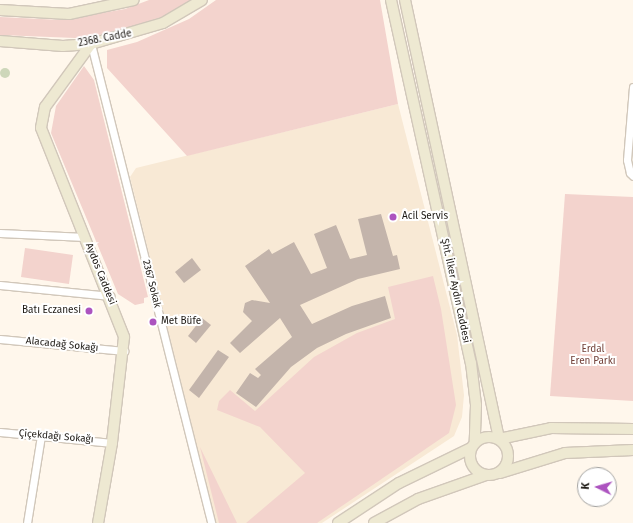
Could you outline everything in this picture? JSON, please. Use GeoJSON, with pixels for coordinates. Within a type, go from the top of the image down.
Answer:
{"type":"FeatureCollection","features":[{"type":"Feature","properties":{"kind":"main road"},"geometry":{"type":"LineString","coordinates":[[0,10],[69,14],[134,0]]}},
{"type":"Feature","properties":{"kind":"main road","name":"2368. Cadde"},"geometry":{"type":"LineString","coordinates":[[0,41],[63,46],[90,44],[163,23],[202,0]]}},
{"type":"Feature","properties":{"kind":"main road","name":"Şht. İlker Aydın Caddesi"},"geometry":{"type":"LineString","coordinates":[[391,0],[471,363],[476,405],[473,445]]}},
{"type":"Feature","properties":{"kind":"main road","name":"Şht. İlker Aydın Caddesi"},"geometry":{"type":"LineString","coordinates":[[405,0],[499,439]]}},
{"type":"Feature","properties":{"kind":"main road","name":"Aydos Caddesi"},"geometry":{"type":"LineString","coordinates":[[90,44],[45,107],[42,119],[43,136],[110,296],[124,337],[124,351],[112,443],[98,523]]}},
{"type":"Feature","properties":{"kind":"main road"},"geometry":{"type":"LineString","coordinates":[[442,231],[455,228]]}},
{"type":"Feature","properties":{"kind":"main road"},"geometry":{"type":"LineString","coordinates":[[338,523],[399,483],[486,437],[499,439],[551,428],[633,429]]}},
{"type":"Feature","properties":{"kind":"main road"},"geometry":{"type":"LineString","coordinates":[[499,439],[504,443],[509,455],[505,467],[500,473]]}},
{"type":"Feature","properties":{"kind":"main road"},"geometry":{"type":"LineString","coordinates":[[473,445],[470,461],[473,467],[486,475]]}},
{"type":"Feature","properties":{"kind":"main road"},"geometry":{"type":"LineString","coordinates":[[374,523],[435,492],[486,475],[500,473],[565,453],[633,450]]}},
{"type":"Feature","properties":{"kind":"street","name":"2367 Sokak"},"geometry":{"type":"LineString","coordinates":[[90,44],[210,523]]}},
{"type":"Feature","properties":{"kind":"street"},"geometry":{"type":"LineString","coordinates":[[631,175],[627,160],[633,86]]}},
{"type":"Feature","properties":{"kind":"street"},"geometry":{"type":"LineString","coordinates":[[0,233],[85,237]]}},
{"type":"Feature","properties":{"kind":"street"},"geometry":{"type":"LineString","coordinates":[[0,285],[110,296]]}},
{"type":"Feature","properties":{"kind":"street","name":"Alacadağ Sokağı"},"geometry":{"type":"LineString","coordinates":[[0,339],[124,351]]}},
{"type":"Feature","properties":{"kind":"street","name":"Çiçekdağı Sokağı"},"geometry":{"type":"LineString","coordinates":[[0,432],[112,443]]}},
{"type":"Feature","properties":{"kind":"street"},"geometry":{"type":"LineString","coordinates":[[27,523],[41,436]]}},
{"type":"Feature","properties":{"kind":"shaded area"},"geometry":{"type":"Polygon","coordinates":[[[3,68],[7,68],[10,73],[7,78],[3,78],[0,75],[0,71],[3,68]]]}},
{"type":"Feature","properties":{"kind":"shaded area"},"geometry":{"type":"Polygon","coordinates":[[[398,104],[457,335],[464,395],[462,417],[454,436],[322,523],[216,523],[130,177],[136,168],[398,104]]]}},
{"type":"Feature","properties":{"kind":"green space"},"geometry":{"type":"Polygon","coordinates":[[[149,0],[192,0],[162,17],[106,34],[75,38],[0,35],[0,17],[62,20],[125,9],[149,0]]]}},
{"type":"Feature","properties":{"kind":"green space"},"geometry":{"type":"Polygon","coordinates":[[[216,0],[380,0],[398,104],[187,156],[107,68],[107,50],[137,42],[189,19],[216,0]]]}},
{"type":"Feature","properties":{"kind":"green space"},"geometry":{"type":"Polygon","coordinates":[[[84,66],[94,80],[148,297],[144,298],[144,303],[135,305],[118,294],[51,133],[56,106],[84,66]]]}},
{"type":"Feature","properties":{"kind":"green space","name":"Erdal Eren Parkı"},"geometry":{"type":"Polygon","coordinates":[[[565,194],[633,197],[633,401],[550,396],[565,194]]]}},
{"type":"Feature","properties":{"kind":"green space"},"geometry":{"type":"Polygon","coordinates":[[[25,248],[73,255],[69,284],[21,277],[25,248]]]}},
{"type":"Feature","properties":{"kind":"green space"},"geometry":{"type":"Polygon","coordinates":[[[433,276],[441,309],[456,405],[449,433],[317,523],[246,523],[305,473],[260,427],[217,410],[219,401],[230,390],[255,411],[314,357],[357,333],[395,319],[388,287],[433,276]]]}},
{"type":"Feature","properties":{"kind":"green space"},"geometry":{"type":"Polygon","coordinates":[[[200,447],[237,523],[219,523],[200,447]]]}},
{"type":"Feature","properties":{"kind":"building"},"geometry":{"type":"Polygon","coordinates":[[[381,214],[393,256],[397,255],[400,269],[358,279],[300,305],[312,324],[352,306],[385,296],[391,318],[346,334],[317,348],[291,367],[256,407],[236,393],[250,373],[258,378],[261,375],[255,369],[292,337],[280,318],[240,353],[230,343],[252,321],[243,312],[245,303],[252,300],[270,303],[245,266],[269,249],[272,254],[294,242],[311,274],[327,268],[314,234],[336,225],[350,259],[367,255],[358,219],[381,214]]]}},
{"type":"Feature","properties":{"kind":"building"},"geometry":{"type":"Polygon","coordinates":[[[192,258],[201,270],[184,283],[175,272],[192,258]]]}},
{"type":"Feature","properties":{"kind":"building"},"geometry":{"type":"Polygon","coordinates":[[[202,318],[211,325],[196,343],[188,336],[202,318]]]}},
{"type":"Feature","properties":{"kind":"building"},"geometry":{"type":"Polygon","coordinates":[[[218,350],[229,357],[199,398],[189,390],[218,350]]]}},
{"type":"Feature","properties":{"kind":"place","name":"Acil Servis"},"geometry":{"type":"Point","coordinates":[393,217]}},
{"type":"Feature","properties":{"kind":"place","name":"Batı Eczanesi"},"geometry":{"type":"Point","coordinates":[89,311]}},
{"type":"Feature","properties":{"kind":"place","name":"Met Büfe"},"geometry":{"type":"Point","coordinates":[153,322]}}]}
